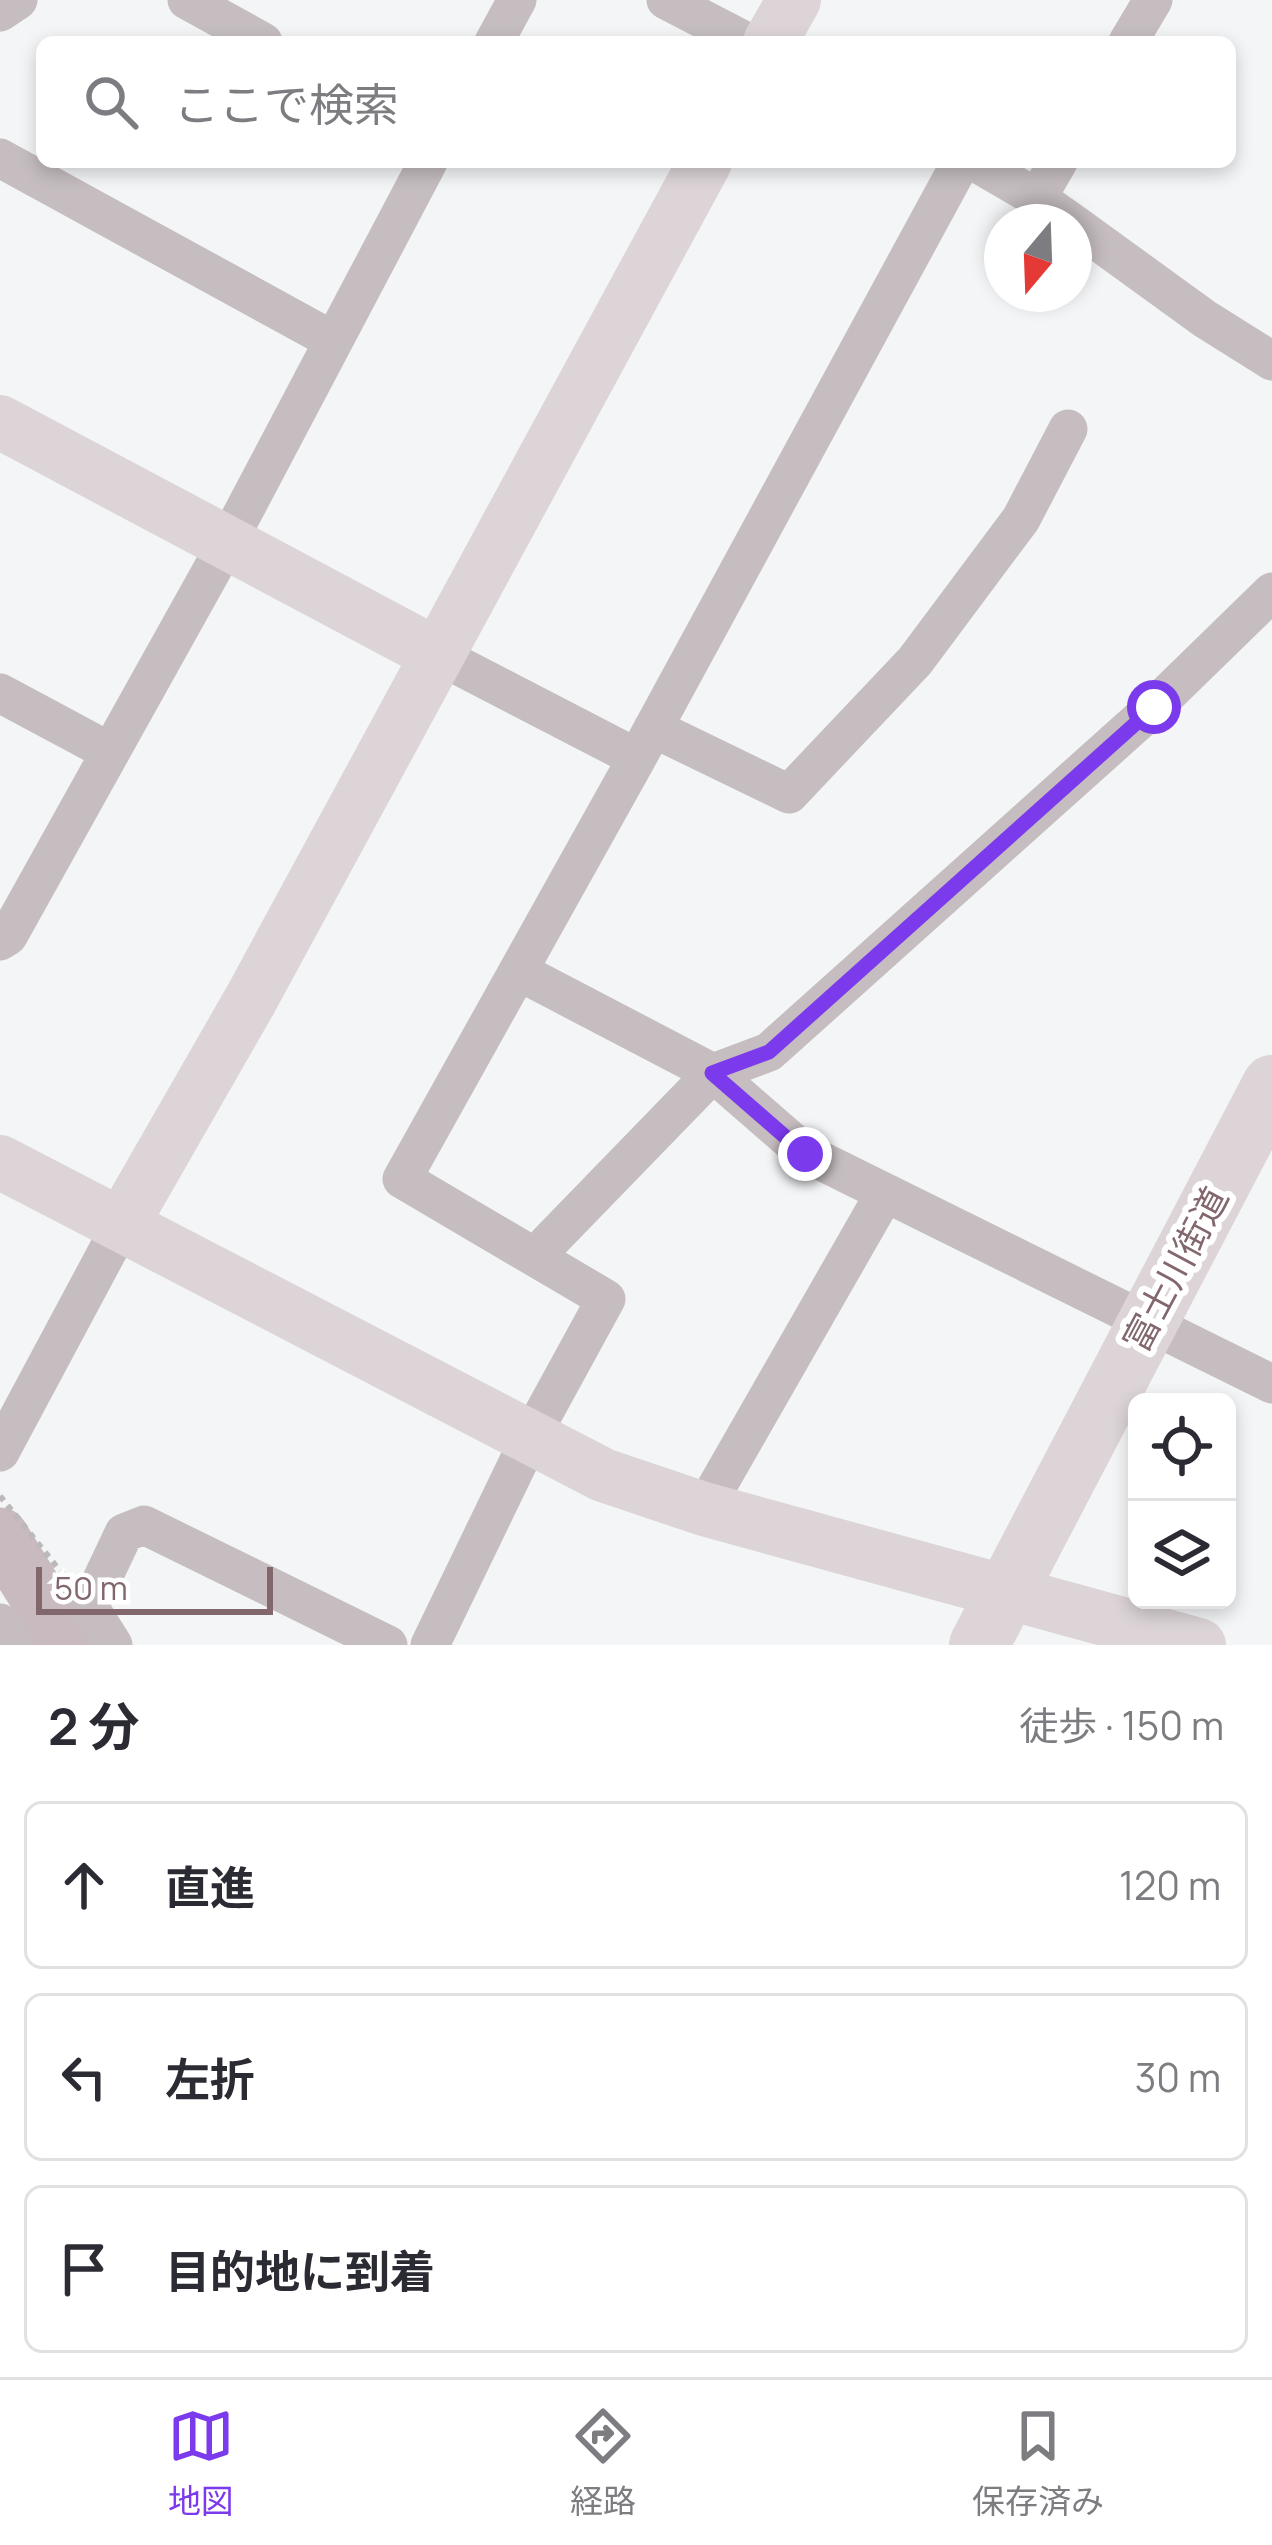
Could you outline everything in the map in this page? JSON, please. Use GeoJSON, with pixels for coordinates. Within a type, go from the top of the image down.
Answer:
{"type":"FeatureCollection","features":[{"type":"Feature","properties":{"kind":"main road","name":"富士川街道"},"geometry":{"type":"LineString","coordinates":[[979,1645],[1272,1085]]}},
{"type":"Feature","properties":{"kind":"street"},"geometry":{"type":"LineString","coordinates":[[0,12],[19,0]]}},
{"type":"Feature","properties":{"kind":"street"},"geometry":{"type":"LineString","coordinates":[[188,0],[252,36]]}},
{"type":"Feature","properties":{"kind":"street"},"geometry":{"type":"LineString","coordinates":[[497,36],[517,0]]}},
{"type":"Feature","properties":{"kind":"street"},"geometry":{"type":"LineString","coordinates":[[667,0],[736,36]]}},
{"type":"Feature","properties":{"kind":"street"},"geometry":{"type":"LineString","coordinates":[[773,36],[794,0]]}},
{"type":"Feature","properties":{"kind":"street"},"geometry":{"type":"LineString","coordinates":[[1132,36],[1153,0]]}},
{"type":"Feature","properties":{"kind":"street"},"geometry":{"type":"LineString","coordinates":[[0,158],[332,340]]}},
{"type":"Feature","properties":{"kind":"street"},"geometry":{"type":"LineString","coordinates":[[3,943],[227,542],[425,168]]}},
{"type":"Feature","properties":{"kind":"street"},"geometry":{"type":"LineString","coordinates":[[6,1440],[702,168]]}},
{"type":"Feature","properties":{"kind":"street"},"geometry":{"type":"LineString","coordinates":[[430,1645],[530,1438],[606,1299],[402,1179],[958,168]]}},
{"type":"Feature","properties":{"kind":"street"},"geometry":{"type":"LineString","coordinates":[[985,168],[1045,204]]}},
{"type":"Feature","properties":{"kind":"street"},"geometry":{"type":"LineString","coordinates":[[1037,198],[1054,168]]}},
{"type":"Feature","properties":{"kind":"street"},"geometry":{"type":"LineString","coordinates":[[1092,237],[1272,361]]}},
{"type":"Feature","properties":{"kind":"street"},"geometry":{"type":"LineString","coordinates":[[0,422],[436,654],[645,743],[788,794],[915,661],[1021,519],[1068,430]]}},
{"type":"Feature","properties":{"kind":"street"},"geometry":{"type":"LineString","coordinates":[[537,1258],[712,1073],[769,1052],[1154,707],[1272,592]]}},
{"type":"Feature","properties":{"kind":"street"},"geometry":{"type":"LineString","coordinates":[[0,693],[110,752]]}},
{"type":"Feature","properties":{"kind":"street"},"geometry":{"type":"LineString","coordinates":[[518,971],[712,1073],[805,1154],[1272,1384]]}},
{"type":"Feature","properties":{"kind":"street"},"geometry":{"type":"LineString","coordinates":[[0,1162],[603,1475],[704,1509],[1199,1645]]}},
{"type":"Feature","properties":{"kind":"street"},"geometry":{"type":"LineString","coordinates":[[704,1509],[885,1193]]}},
{"type":"Feature","properties":{"kind":"street"},"geometry":{"type":"LineString","coordinates":[[113,1645],[89,1607],[124,1533],[144,1525],[388,1645]]}},
{"type":"Feature","properties":{"kind":"street"},"geometry":{"type":"LineString","coordinates":[[0,1623],[15,1645]]}},
{"type":"Feature","properties":{"kind":"path"},"geometry":{"type":"LineString","coordinates":[[0,1496],[89,1607]]}},
{"type":"Feature","properties":{"kind":"waterway"},"geometry":{"type":"LineString","coordinates":[[0,1536],[68,1645]]}},
{"type":"Feature","properties":{"kind":"route"},"geometry":{"type":"LineString","coordinates":[[805,1154],[712,1073],[769,1052],[1154,707]]}}]}
